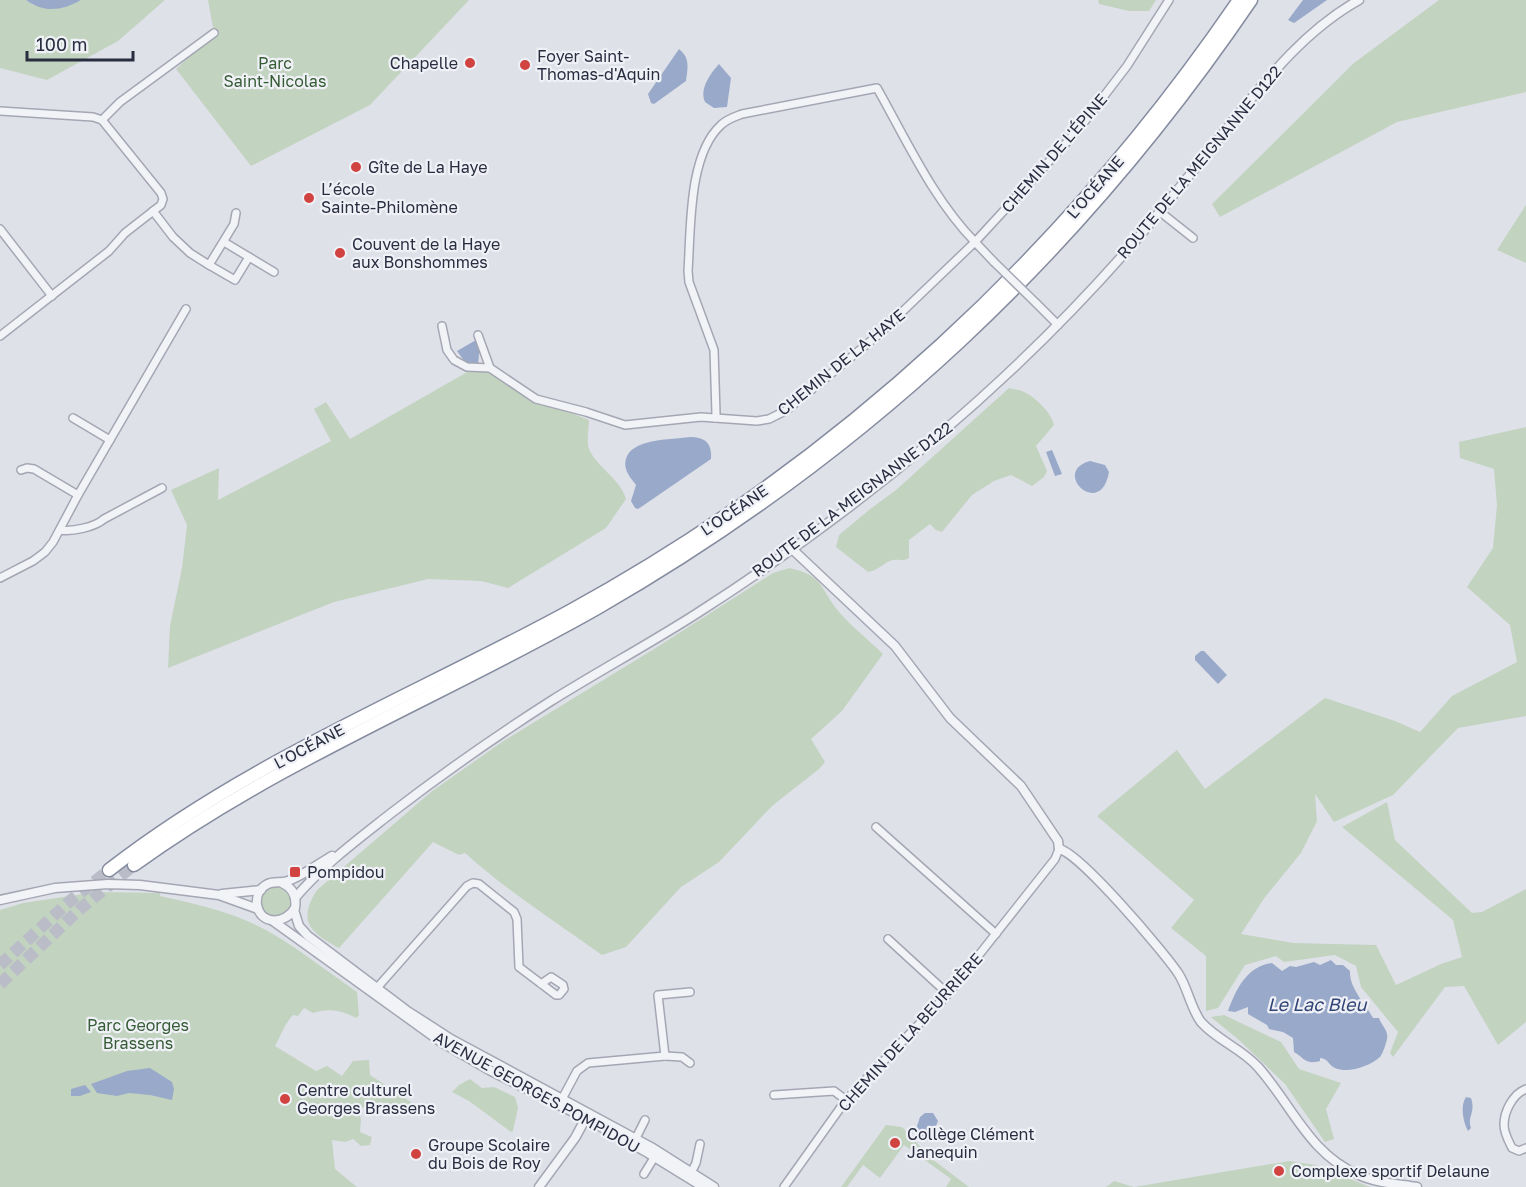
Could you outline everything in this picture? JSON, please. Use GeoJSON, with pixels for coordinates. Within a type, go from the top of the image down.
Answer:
{"type":"FeatureCollection","features":[{"type":"Feature","properties":{"kind":"highway","name":"L’OCÉANE"},"geometry":{"type":"LineString","coordinates":[[109,870],[182,818],[250,777],[522,637],[617,585],[704,531],[807,458],[916,368],[977,312],[1038,251],[1147,126],[1239,0]]}},
{"type":"Feature","properties":{"kind":"highway","name":"L’OCÉANE"},"geometry":{"type":"LineString","coordinates":[[134,865],[198,820],[270,778],[554,632],[652,576],[745,515],[834,450],[973,331],[1070,232],[1177,104],[1251,0]]}},
{"type":"Feature","properties":{"kind":"street","name":"CHEMIN DE L'ÉPINE"},"geometry":{"type":"LineString","coordinates":[[975,243],[1078,130],[1127,66],[1169,0]]}},
{"type":"Feature","properties":{"kind":"street","name":"ROUTE DE LA MEIGNANNE D122"},"geometry":{"type":"LineString","coordinates":[[352,843],[429,783],[483,745],[554,699],[696,614],[791,548],[871,489],[948,426],[1058,325],[1131,246],[1287,57],[1322,25],[1359,0]]}},
{"type":"Feature","properties":{"kind":"street"},"geometry":{"type":"LineString","coordinates":[[102,120],[120,102],[214,33]]}},
{"type":"Feature","properties":{"kind":"street"},"geometry":{"type":"LineString","coordinates":[[715,418],[714,350],[689,282],[693,192],[698,167],[708,141],[722,124],[742,114],[877,88],[931,186],[956,222],[1058,325]]}},
{"type":"Feature","properties":{"kind":"street"},"geometry":{"type":"LineString","coordinates":[[0,111],[93,117],[102,120],[161,193],[163,199],[161,205],[125,233],[109,251],[0,336]]}},
{"type":"Feature","properties":{"kind":"street"},"geometry":{"type":"LineString","coordinates":[[153,211],[173,237],[190,253],[235,280],[249,257]]}},
{"type":"Feature","properties":{"kind":"street"},"geometry":{"type":"LineString","coordinates":[[1159,211],[1194,238]]}},
{"type":"Feature","properties":{"kind":"street"},"geometry":{"type":"LineString","coordinates":[[209,266],[234,224],[236,213]]}},
{"type":"Feature","properties":{"kind":"street"},"geometry":{"type":"LineString","coordinates":[[0,229],[52,296]]}},
{"type":"Feature","properties":{"kind":"street"},"geometry":{"type":"LineString","coordinates":[[224,242],[274,272]]}},
{"type":"Feature","properties":{"kind":"street","name":"CHEMIN DE LA HAYE"},"geometry":{"type":"LineString","coordinates":[[442,326],[447,350],[454,360],[467,367],[490,368],[536,399],[625,425],[701,417],[757,421],[769,419],[787,410],[886,328],[975,243]]}},
{"type":"Feature","properties":{"kind":"street"},"geometry":{"type":"LineString","coordinates":[[0,578],[45,552],[60,530],[186,309]]}},
{"type":"Feature","properties":{"kind":"street"},"geometry":{"type":"LineString","coordinates":[[478,335],[490,368]]}},
{"type":"Feature","properties":{"kind":"street"},"geometry":{"type":"LineString","coordinates":[[73,417],[110,440]]}},
{"type":"Feature","properties":{"kind":"street"},"geometry":{"type":"LineString","coordinates":[[21,470],[34,469],[78,495]]}},
{"type":"Feature","properties":{"kind":"street"},"geometry":{"type":"LineString","coordinates":[[60,530],[68,532],[98,524],[162,488]]}},
{"type":"Feature","properties":{"kind":"street"},"geometry":{"type":"LineString","coordinates":[[791,548],[895,646],[950,718],[1021,786],[1058,842],[1059,849],[1071,856],[1113,896],[1179,973],[1202,1023],[1256,1065],[1317,1147],[1346,1169],[1362,1176],[1417,1187]]}},
{"type":"Feature","properties":{"kind":"street"},"geometry":{"type":"LineString","coordinates":[[876,826],[996,934]]}},
{"type":"Feature","properties":{"kind":"street"},"geometry":{"type":"LineString","coordinates":[[282,883],[291,889],[295,898],[294,910],[286,918],[273,921],[264,917],[258,909],[257,899],[261,890],[269,884],[282,883],[304,874],[352,843]]}},
{"type":"Feature","properties":{"kind":"street"},"geometry":{"type":"LineString","coordinates":[[295,898],[352,843]]}},
{"type":"Feature","properties":{"kind":"street","name":"CHEMIN DE LA BEURRIÈRE"},"geometry":{"type":"LineString","coordinates":[[784,1187],[846,1100],[948,994],[1055,859],[1059,849]]}},
{"type":"Feature","properties":{"kind":"street"},"geometry":{"type":"LineString","coordinates":[[376,989],[467,886],[473,883],[479,884],[514,912],[517,919],[519,967],[541,984]]}},
{"type":"Feature","properties":{"kind":"street"},"geometry":{"type":"LineString","coordinates":[[0,900],[55,888],[108,884],[140,885],[219,895],[258,909]]}},
{"type":"Feature","properties":{"kind":"street"},"geometry":{"type":"LineString","coordinates":[[219,895],[261,890]]}},
{"type":"Feature","properties":{"kind":"street","name":"AVENUE GEORGES POMPIDOU"},"geometry":{"type":"LineString","coordinates":[[294,910],[299,926],[308,936],[376,989],[450,1039],[562,1099],[587,1116]]}},
{"type":"Feature","properties":{"kind":"street","name":"AVENUE GEORGES POMPIDOU"},"geometry":{"type":"LineString","coordinates":[[273,921],[441,1042],[491,1071],[587,1116],[714,1187]]}},
{"type":"Feature","properties":{"kind":"street"},"geometry":{"type":"LineString","coordinates":[[888,939],[948,994]]}},
{"type":"Feature","properties":{"kind":"street"},"geometry":{"type":"LineString","coordinates":[[665,1056],[658,995],[690,992]]}},
{"type":"Feature","properties":{"kind":"street"},"geometry":{"type":"LineString","coordinates":[[562,1099],[577,1071],[588,1063],[665,1056],[682,1057],[690,1063]]}},
{"type":"Feature","properties":{"kind":"street"},"geometry":{"type":"LineString","coordinates":[[1526,1089],[1517,1094],[1508,1108],[1504,1124],[1512,1148],[1519,1151],[1526,1148]]}},
{"type":"Feature","properties":{"kind":"street"},"geometry":{"type":"LineString","coordinates":[[774,1095],[834,1091],[846,1100]]}},
{"type":"Feature","properties":{"kind":"street"},"geometry":{"type":"LineString","coordinates":[[539,1187],[575,1138],[587,1116]]}},
{"type":"Feature","properties":{"kind":"street"},"geometry":{"type":"LineString","coordinates":[[634,1142],[645,1120]]}},
{"type":"Feature","properties":{"kind":"street"},"geometry":{"type":"LineString","coordinates":[[691,1175],[700,1144]]}},
{"type":"Feature","properties":{"kind":"street","name":"AVENUE GEORGES POMPIDOU"},"geometry":{"type":"LineString","coordinates":[[644,1174],[657,1154]]}},
{"type":"Feature","properties":{"kind":"street","name":"AVENUE GEORGES POMPIDOU"},"geometry":{"type":"LineString","coordinates":[[691,1175],[703,1187]]}},
{"type":"Feature","properties":{"kind":"green space"},"geometry":{"type":"Polygon","coordinates":[[[0,0],[26,0],[33,5],[62,8],[81,0],[165,0],[118,41],[47,80],[0,68],[0,0]]]}},
{"type":"Feature","properties":{"kind":"green space","name":"Parc Saint-Nicolas"},"geometry":{"type":"Polygon","coordinates":[[[208,0],[469,0],[370,105],[251,166],[176,69],[214,33],[208,0]]]}},
{"type":"Feature","properties":{"kind":"green space"},"geometry":{"type":"Polygon","coordinates":[[[1098,0],[1156,0],[1149,11],[1129,11],[1099,4],[1098,0]]]}},
{"type":"Feature","properties":{"kind":"green space"},"geometry":{"type":"Polygon","coordinates":[[[1439,0],[1526,0],[1526,92],[1397,122],[1220,217],[1212,204],[1354,63],[1439,0]]]}},
{"type":"Feature","properties":{"kind":"green space"},"geometry":{"type":"Polygon","coordinates":[[[1526,205],[1526,263],[1497,250],[1526,205]]]}},
{"type":"Feature","properties":{"kind":"green space"},"geometry":{"type":"Polygon","coordinates":[[[490,368],[536,399],[589,420],[589,449],[619,485],[626,499],[606,528],[508,588],[481,581],[428,579],[334,602],[168,668],[170,626],[182,568],[187,525],[171,490],[219,468],[218,500],[331,441],[314,409],[326,402],[350,439],[469,371],[490,368]]]}},
{"type":"Feature","properties":{"kind":"green space"},"geometry":{"type":"Polygon","coordinates":[[[1009,388],[1022,391],[1033,398],[1053,420],[1054,425],[1036,446],[1047,471],[1044,477],[1032,486],[1011,475],[994,481],[972,495],[942,532],[930,524],[909,540],[909,558],[905,560],[890,561],[868,572],[836,547],[839,535],[896,490],[1009,388]]]}},
{"type":"Feature","properties":{"kind":"green space"},"geometry":{"type":"Polygon","coordinates":[[[1526,427],[1526,716],[1458,728],[1393,795],[1334,822],[1315,794],[1317,821],[1301,853],[1265,897],[1241,934],[1293,943],[1376,945],[1396,985],[1462,957],[1453,920],[1342,827],[1387,802],[1395,840],[1472,913],[1482,912],[1526,889],[1526,1022],[1498,1045],[1464,986],[1445,987],[1393,1057],[1390,1053],[1398,1032],[1361,987],[1356,966],[1335,955],[1284,962],[1276,956],[1245,965],[1218,1008],[1206,1011],[1206,956],[1171,928],[1194,900],[1097,816],[1177,750],[1205,789],[1325,698],[1395,721],[1420,732],[1452,696],[1517,662],[1510,625],[1467,587],[1493,548],[1497,505],[1494,469],[1460,458],[1459,442],[1526,427]]]}},
{"type":"Feature","properties":{"kind":"green space"},"geometry":{"type":"Polygon","coordinates":[[[789,568],[815,579],[839,612],[883,654],[842,711],[811,739],[825,762],[819,769],[772,806],[719,862],[681,887],[626,947],[602,955],[515,893],[465,853],[459,855],[433,842],[339,948],[314,931],[308,918],[308,910],[317,890],[431,792],[502,742],[773,573],[789,568]]]}},
{"type":"Feature","properties":{"kind":"green space"},"geometry":{"type":"Polygon","coordinates":[[[276,887],[287,891],[291,902],[287,913],[276,917],[265,913],[261,902],[265,891],[276,887]]]}},
{"type":"Feature","properties":{"kind":"green space","name":"Parc Georges Brassens"},"geometry":{"type":"Polygon","coordinates":[[[97,892],[160,893],[160,896],[241,918],[266,930],[301,952],[357,992],[359,1015],[356,1018],[330,1010],[313,1013],[304,1008],[298,1016],[293,1015],[275,1046],[316,1071],[327,1066],[342,1076],[353,1061],[369,1060],[370,1075],[426,1112],[426,1117],[380,1102],[358,1109],[361,1119],[360,1132],[372,1137],[370,1145],[361,1146],[353,1139],[345,1142],[332,1140],[335,1169],[357,1187],[0,1187],[0,910],[23,903],[97,892]]]}},
{"type":"Feature","properties":{"kind":"green space"},"geometry":{"type":"Polygon","coordinates":[[[1224,1015],[1281,1042],[1299,1069],[1341,1083],[1326,1109],[1334,1139],[1325,1142],[1285,1084],[1211,1017],[1224,1015]]]}},
{"type":"Feature","properties":{"kind":"green space"},"geometry":{"type":"Polygon","coordinates":[[[470,1079],[482,1088],[494,1087],[515,1097],[518,1108],[513,1131],[511,1132],[469,1101],[452,1092],[470,1079]]]}},
{"type":"Feature","properties":{"kind":"green space"},"geometry":{"type":"Polygon","coordinates":[[[886,1125],[902,1127],[932,1159],[969,1187],[946,1187],[951,1179],[904,1145],[880,1178],[863,1165],[847,1187],[841,1187],[886,1125]]]}},
{"type":"Feature","properties":{"kind":"green space","name":"Complexe sportif Delaune"},"geometry":{"type":"Polygon","coordinates":[[[1289,1161],[1316,1165],[1370,1187],[1134,1187],[1289,1161]]]}},
{"type":"Feature","properties":{"kind":"green space"},"geometry":{"type":"Polygon","coordinates":[[[1114,1181],[1134,1187],[1106,1187],[1114,1181]]]}},
{"type":"Feature","properties":{"kind":"water"},"geometry":{"type":"Polygon","coordinates":[[[26,0],[81,0],[60,8],[46,9],[26,0]]]}},
{"type":"Feature","properties":{"kind":"water"},"geometry":{"type":"Polygon","coordinates":[[[1303,0],[1327,0],[1294,23],[1288,20],[1303,0]]]}},
{"type":"Feature","properties":{"kind":"water"},"geometry":{"type":"Polygon","coordinates":[[[679,49],[687,59],[686,81],[654,104],[651,103],[648,94],[679,49]]]}},
{"type":"Feature","properties":{"kind":"water"},"geometry":{"type":"Polygon","coordinates":[[[719,64],[731,78],[727,107],[714,108],[705,102],[703,92],[709,77],[719,64]]]}},
{"type":"Feature","properties":{"kind":"water"},"geometry":{"type":"Polygon","coordinates":[[[476,340],[482,349],[478,366],[465,362],[457,351],[476,340]]]}},
{"type":"Feature","properties":{"kind":"water"},"geometry":{"type":"Polygon","coordinates":[[[700,438],[709,445],[711,459],[638,509],[635,508],[631,501],[636,485],[626,469],[626,459],[631,451],[638,446],[659,440],[700,438]]]}},
{"type":"Feature","properties":{"kind":"water"},"geometry":{"type":"Polygon","coordinates":[[[1052,450],[1062,474],[1055,476],[1046,452],[1052,450]]]}},
{"type":"Feature","properties":{"kind":"water"},"geometry":{"type":"Polygon","coordinates":[[[1090,461],[1105,465],[1109,472],[1104,486],[1097,492],[1089,493],[1076,482],[1075,474],[1079,467],[1090,461]]]}},
{"type":"Feature","properties":{"kind":"water"},"geometry":{"type":"Polygon","coordinates":[[[1204,651],[1227,675],[1218,684],[1195,660],[1195,656],[1204,651]]]}},
{"type":"Feature","properties":{"kind":"water","name":"Le Lac Bleu"},"geometry":{"type":"Polygon","coordinates":[[[1331,960],[1336,965],[1343,965],[1350,971],[1352,983],[1358,995],[1373,1018],[1379,1018],[1386,1031],[1387,1039],[1382,1053],[1371,1063],[1359,1068],[1340,1070],[1320,1058],[1320,1061],[1308,1061],[1294,1052],[1293,1038],[1283,1032],[1269,1029],[1267,1025],[1248,1014],[1248,1007],[1235,1012],[1228,1011],[1244,980],[1263,965],[1272,963],[1282,971],[1290,966],[1296,967],[1314,962],[1320,965],[1331,960]]]}},
{"type":"Feature","properties":{"kind":"water"},"geometry":{"type":"Polygon","coordinates":[[[150,1068],[172,1082],[174,1089],[172,1100],[129,1093],[117,1096],[97,1093],[91,1084],[127,1071],[150,1068]]]}},
{"type":"Feature","properties":{"kind":"water"},"geometry":{"type":"Polygon","coordinates":[[[85,1085],[91,1092],[71,1096],[71,1089],[85,1085]]]}},
{"type":"Feature","properties":{"kind":"water"},"geometry":{"type":"Polygon","coordinates":[[[1466,1097],[1471,1098],[1473,1107],[1471,1128],[1468,1131],[1463,1114],[1466,1097]]]}},
{"type":"Feature","properties":{"kind":"water"},"geometry":{"type":"Polygon","coordinates":[[[925,1113],[933,1113],[938,1121],[930,1140],[927,1141],[916,1129],[920,1117],[925,1113]]]}},
{"type":"Feature","properties":{"kind":"tunnel"},"geometry":{"type":"LineString","coordinates":[[0,984],[80,909],[134,865]]}},
{"type":"Feature","properties":{"kind":"tunnel"},"geometry":{"type":"LineString","coordinates":[[0,965],[70,901],[109,870]]}},
{"type":"Feature","properties":{"kind":"place","name":"Chapelle"},"geometry":{"type":"Point","coordinates":[470,63]}},
{"type":"Feature","properties":{"kind":"place","name":"Foyer Saint- Thomas-d'Aquin"},"geometry":{"type":"Point","coordinates":[525,65]}},
{"type":"Feature","properties":{"kind":"place","name":"Gîte de La Haye"},"geometry":{"type":"Point","coordinates":[356,167]}},
{"type":"Feature","properties":{"kind":"place","name":"L’école Sainte-Philomène"},"geometry":{"type":"Point","coordinates":[309,198]}},
{"type":"Feature","properties":{"kind":"place","name":"Couvent de la Haye aux Bonshommes"},"geometry":{"type":"Point","coordinates":[340,253]}},
{"type":"Feature","properties":{"kind":"place","name":"Pompidou"},"geometry":{"type":"Point","coordinates":[295,872]}},
{"type":"Feature","properties":{"kind":"place","name":"Centre culturel Georges Brassens"},"geometry":{"type":"Point","coordinates":[285,1099]}},
{"type":"Feature","properties":{"kind":"place","name":"Collège Clément Janequin"},"geometry":{"type":"Point","coordinates":[895,1143]}},
{"type":"Feature","properties":{"kind":"place","name":"Groupe Scolaire du Bois de Roy"},"geometry":{"type":"Point","coordinates":[416,1154]}},
{"type":"Feature","properties":{"kind":"place","name":"Complexe sportif Delaune"},"geometry":{"type":"Point","coordinates":[1279,1171]}}]}
